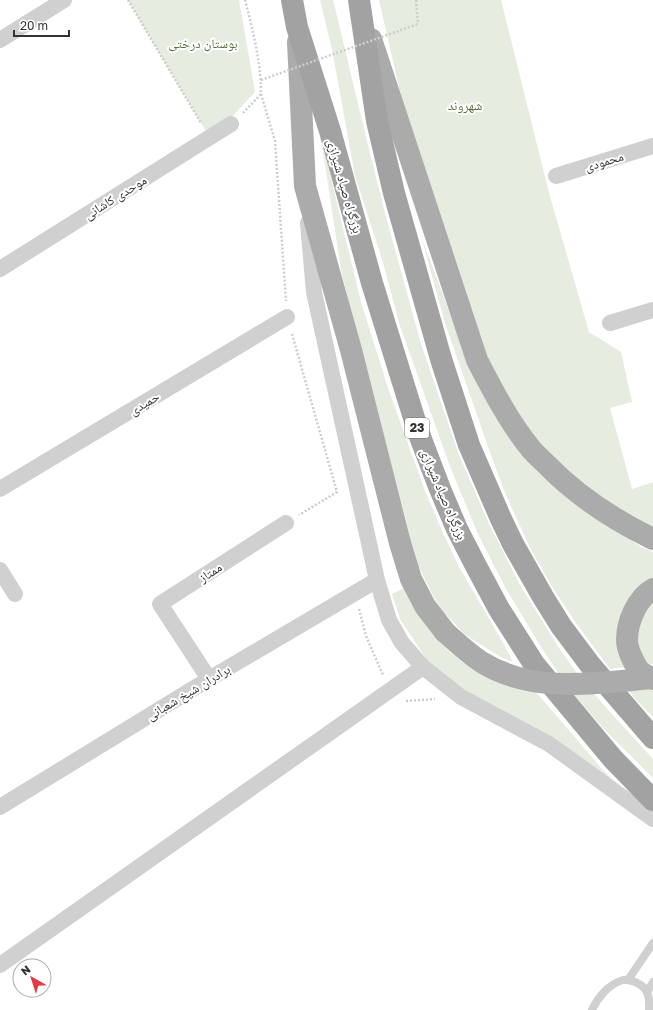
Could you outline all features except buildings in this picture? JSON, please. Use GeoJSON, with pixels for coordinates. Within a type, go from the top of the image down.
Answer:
{"type":"FeatureCollection","features":[{"type":"Feature","properties":{"kind":"highway"},"geometry":{"type":"LineString","coordinates":[[287,0],[297,27]]}},
{"type":"Feature","properties":{"kind":"highway","name":"بزرگراه صیاد شیرازی"},"geometry":{"type":"LineString","coordinates":[[292,0],[297,27],[330,131],[372,283],[419,434],[457,528],[500,609],[534,664],[613,759],[653,800]]}},
{"type":"Feature","properties":{"kind":"highway"},"geometry":{"type":"LineString","coordinates":[[360,5],[377,121],[394,193],[441,359],[469,445],[513,544],[550,609],[591,666],[653,738]]}},
{"type":"Feature","properties":{"kind":"main road"},"geometry":{"type":"LineString","coordinates":[[360,5],[477,360],[492,390],[531,450],[556,474],[577,492],[600,508],[638,532],[653,539]]}},
{"type":"Feature","properties":{"kind":"main road"},"geometry":{"type":"LineString","coordinates":[[297,27],[305,186],[351,350],[400,543],[411,579],[425,606],[445,632],[468,653],[501,671],[522,678],[554,684],[572,685],[653,679]]}},
{"type":"Feature","properties":{"kind":"main road"},"geometry":{"type":"LineString","coordinates":[[653,589],[649,591],[638,605],[629,623],[627,641],[631,657],[638,670],[653,679]]}},
{"type":"Feature","properties":{"kind":"street"},"geometry":{"type":"LineString","coordinates":[[0,40],[64,0]]}},
{"type":"Feature","properties":{"kind":"street","name":"موحدی کاشانی"},"geometry":{"type":"LineString","coordinates":[[0,269],[231,124]]}},
{"type":"Feature","properties":{"kind":"street","name":"محمودی"},"geometry":{"type":"LineString","coordinates":[[556,176],[653,146]]}},
{"type":"Feature","properties":{"kind":"street"},"geometry":{"type":"LineString","coordinates":[[305,186],[314,292],[377,580],[389,620],[402,643],[422,667],[461,697],[549,744],[653,820]]}},
{"type":"Feature","properties":{"kind":"street"},"geometry":{"type":"LineString","coordinates":[[610,323],[653,310]]}},
{"type":"Feature","properties":{"kind":"street","name":"حمیدی"},"geometry":{"type":"LineString","coordinates":[[0,489],[287,317]]}},
{"type":"Feature","properties":{"kind":"street","name":"ممتاز"},"geometry":{"type":"LineString","coordinates":[[209,679],[160,604],[286,523]]}},
{"type":"Feature","properties":{"kind":"street"},"geometry":{"type":"LineString","coordinates":[[0,570],[15,594]]}},
{"type":"Feature","properties":{"kind":"street","name":"برادران شیخ شعبانی"},"geometry":{"type":"LineString","coordinates":[[0,807],[209,679],[377,580]]}},
{"type":"Feature","properties":{"kind":"street"},"geometry":{"type":"LineString","coordinates":[[0,965],[422,667]]}},
{"type":"Feature","properties":{"kind":"lane"},"geometry":{"type":"LineString","coordinates":[[628,980],[653,944]]}},
{"type":"Feature","properties":{"kind":"lane"},"geometry":{"type":"LineString","coordinates":[[592,1010],[603,993],[614,984],[622,980],[628,980],[640,984],[647,992],[650,1002],[649,1010]]}},
{"type":"Feature","properties":{"kind":"lane"},"geometry":{"type":"LineString","coordinates":[[647,992],[653,982]]}},
{"type":"Feature","properties":{"kind":"path"},"geometry":{"type":"LineString","coordinates":[[128,0],[210,138]]}},
{"type":"Feature","properties":{"kind":"path"},"geometry":{"type":"LineString","coordinates":[[245,0],[253,31],[261,80],[261,94],[275,141],[287,317],[337,492],[286,523]]}},
{"type":"Feature","properties":{"kind":"path"},"geometry":{"type":"LineString","coordinates":[[261,80],[418,24],[416,0]]}},
{"type":"Feature","properties":{"kind":"path"},"geometry":{"type":"LineString","coordinates":[[231,124],[261,94]]}},
{"type":"Feature","properties":{"kind":"green space","name":"بوستان درختی"},"geometry":{"type":"Polygon","coordinates":[[[128,0],[239,0],[255,92],[230,119],[207,133],[128,0]]]}},
{"type":"Feature","properties":{"kind":"green space"},"geometry":{"type":"Polygon","coordinates":[[[320,0],[333,0],[386,217],[421,344],[459,455],[490,526],[520,585],[559,648],[577,673],[559,674],[541,647],[505,587],[478,534],[451,469],[400,326],[382,259],[355,176],[332,49],[320,0]]]}},
{"type":"Feature","properties":{"kind":"green space","name":"شهروند"},"geometry":{"type":"Polygon","coordinates":[[[379,0],[501,0],[549,193],[589,332],[621,352],[632,402],[610,408],[632,489],[653,482],[653,530],[627,518],[556,464],[519,416],[486,355],[407,122],[379,0]]]}},
{"type":"Feature","properties":{"kind":"green space"},"geometry":{"type":"Polygon","coordinates":[[[321,137],[361,302],[388,388],[425,491],[459,567],[513,662],[503,658],[464,634],[441,609],[418,565],[411,543],[341,270],[321,137]]]}},
{"type":"Feature","properties":{"kind":"green space"},"geometry":{"type":"Polygon","coordinates":[[[421,236],[473,375],[583,508],[641,547],[653,552],[653,578],[633,596],[626,667],[610,669],[576,623],[551,585],[530,548],[506,495],[492,458],[445,323],[421,236]]]}},
{"type":"Feature","properties":{"kind":"green space"},"geometry":{"type":"Polygon","coordinates":[[[404,588],[439,641],[450,652],[464,663],[536,692],[603,770],[629,796],[463,691],[431,666],[400,619],[392,594],[404,588]]]}},
{"type":"Feature","properties":{"kind":"green space"},"geometry":{"type":"Polygon","coordinates":[[[653,597],[653,664],[641,665],[635,646],[640,612],[653,597]]]}},
{"type":"Feature","properties":{"kind":"green space"},"geometry":{"type":"Polygon","coordinates":[[[627,688],[648,689],[653,691],[653,717],[637,701],[627,688]]]}},
{"type":"Feature","properties":{"kind":"green space"},"geometry":{"type":"Polygon","coordinates":[[[592,691],[653,759],[653,778],[603,728],[572,692],[592,691]]]}}]}
